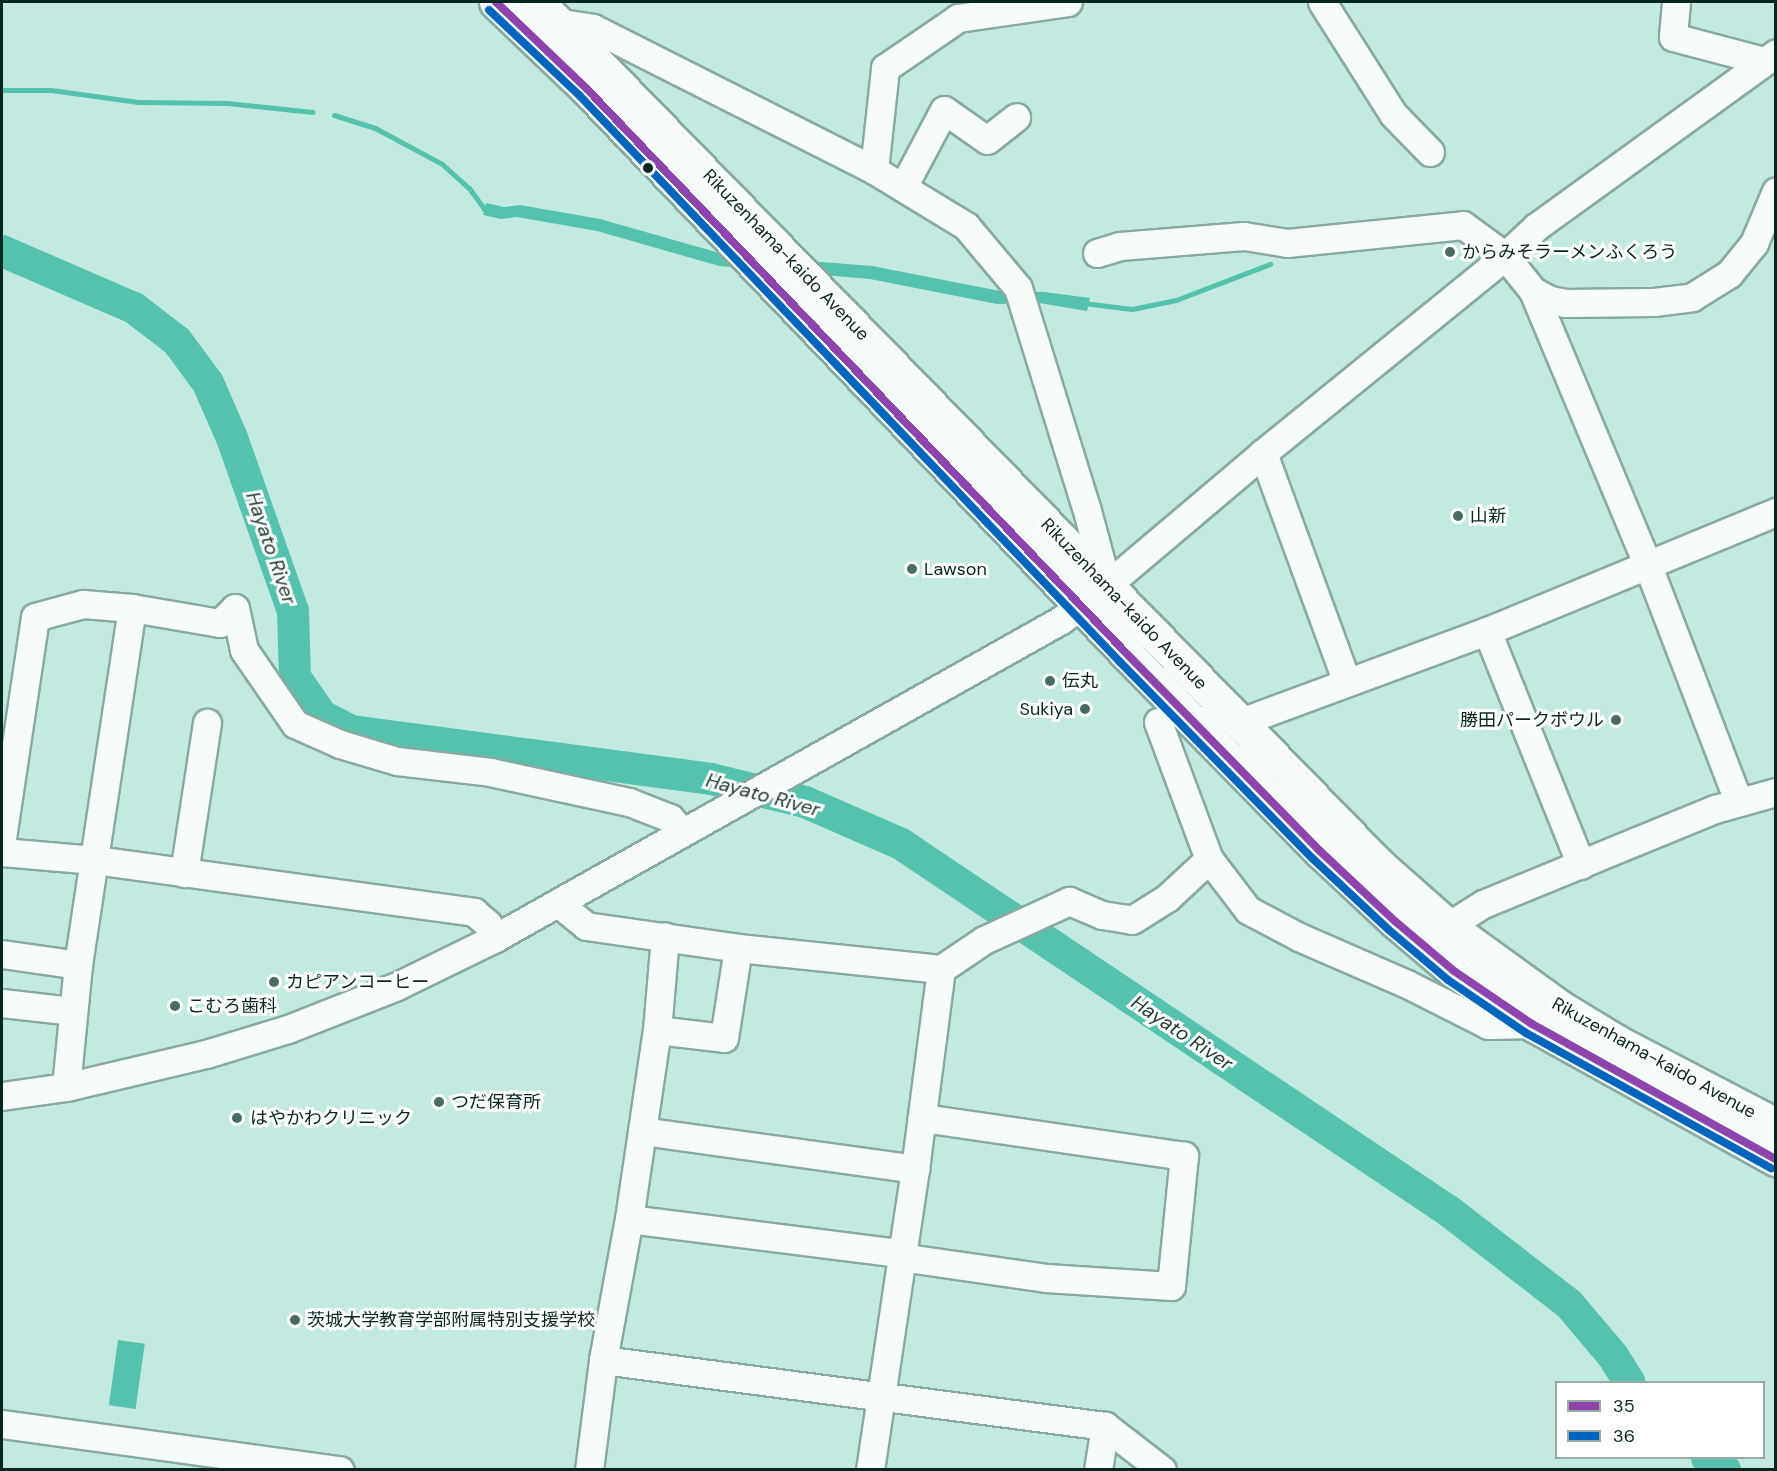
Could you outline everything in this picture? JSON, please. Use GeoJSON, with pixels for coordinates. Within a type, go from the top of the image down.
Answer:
{"type":"FeatureCollection","features":[{"type":"Feature","properties":{"kind":"highway","name":"Rikuzenhama-kaido Avenue"},"geometry":{"type":"LineString","coordinates":[[496,2],[547,23],[1107,585],[1342,831],[1482,991],[1532,1024],[1776,1159]]}},
{"type":"Feature","properties":{"kind":"highway","name":"Rikuzenhama-kaido Avenue"},"geometry":{"type":"LineString","coordinates":[[547,23],[586,87],[1080,606],[1320,851],[1438,938],[1617,1042],[1776,1125]]}},
{"type":"Feature","properties":{"kind":"street"},"geometry":{"type":"LineString","coordinates":[[874,170],[885,68],[954,10],[1068,2]]}},
{"type":"Feature","properties":{"kind":"street"},"geometry":{"type":"LineString","coordinates":[[1322,2],[1393,114],[1430,152]]}},
{"type":"Feature","properties":{"kind":"street"},"geometry":{"type":"LineString","coordinates":[[1676,2],[1673,37],[1770,57]]}},
{"type":"Feature","properties":{"kind":"street"},"geometry":{"type":"LineString","coordinates":[[547,23],[593,28],[874,170],[966,226],[1018,288],[1086,507],[1107,585]]}},
{"type":"Feature","properties":{"kind":"street"},"geometry":{"type":"LineString","coordinates":[[2,1096],[66,1087],[206,1054],[288,1029],[398,986],[495,938],[1025,641],[1080,606],[1107,585],[1263,453],[1505,256],[1536,227],[1770,57]]}},
{"type":"Feature","properties":{"kind":"street"},"geometry":{"type":"LineString","coordinates":[[903,187],[944,110],[987,140],[1016,117]]}},
{"type":"Feature","properties":{"kind":"street"},"geometry":{"type":"LineString","coordinates":[[1533,291],[1550,300],[1565,303],[1654,302],[1692,297],[1729,274],[1754,243],[1776,191]]}},
{"type":"Feature","properties":{"kind":"street"},"geometry":{"type":"LineString","coordinates":[[1097,253],[1120,246],[1244,236],[1287,243],[1463,225],[1505,256],[1533,291],[1647,566],[1738,801]]}},
{"type":"Feature","properties":{"kind":"street"},"geometry":{"type":"LineString","coordinates":[[1263,453],[1347,682]]}},
{"type":"Feature","properties":{"kind":"street"},"geometry":{"type":"LineString","coordinates":[[1238,723],[1486,631],[1776,512]]}},
{"type":"Feature","properties":{"kind":"street"},"geometry":{"type":"LineString","coordinates":[[2,838],[35,617],[83,604],[132,608],[220,623],[235,608],[244,650],[295,724],[340,744],[397,761],[490,772],[629,801],[694,826]]}},
{"type":"Feature","properties":{"kind":"street"},"geometry":{"type":"LineString","coordinates":[[66,1087],[78,965],[132,608]]}},
{"type":"Feature","properties":{"kind":"street"},"geometry":{"type":"LineString","coordinates":[[1486,631],[1581,865]]}},
{"type":"Feature","properties":{"kind":"street"},"geometry":{"type":"LineString","coordinates":[[1158,722],[1209,859],[1248,910],[1299,937],[1407,984],[1488,1025],[1532,1024]]}},
{"type":"Feature","properties":{"kind":"street"},"geometry":{"type":"LineString","coordinates":[[184,873],[207,723]]}},
{"type":"Feature","properties":{"kind":"street"},"geometry":{"type":"LineString","coordinates":[[1438,938],[1483,904],[1738,801],[1776,792]]}},
{"type":"Feature","properties":{"kind":"street"},"geometry":{"type":"LineString","coordinates":[[2,852],[95,860],[474,912],[488,924],[495,938]]}},
{"type":"Feature","properties":{"kind":"street"},"geometry":{"type":"LineString","coordinates":[[558,903],[586,926],[738,948],[941,969],[984,940],[1069,901],[1102,915],[1132,920],[1167,898],[1209,859]]}},
{"type":"Feature","properties":{"kind":"street"},"geometry":{"type":"LineString","coordinates":[[589,1470],[603,1360],[629,1219],[657,1030],[665,936]]}},
{"type":"Feature","properties":{"kind":"street"},"geometry":{"type":"LineString","coordinates":[[657,1030],[724,1038],[738,948]]}},
{"type":"Feature","properties":{"kind":"street"},"geometry":{"type":"LineString","coordinates":[[2,954],[78,965]]}},
{"type":"Feature","properties":{"kind":"street"},"geometry":{"type":"LineString","coordinates":[[870,1470],[900,1253],[915,1169],[941,969]]}},
{"type":"Feature","properties":{"kind":"street"},"geometry":{"type":"LineString","coordinates":[[2,1003],[72,1011]]}},
{"type":"Feature","properties":{"kind":"street"},"geometry":{"type":"LineString","coordinates":[[629,1219],[900,1253],[914,1259],[1046,1278],[1171,1286],[1184,1156],[922,1118]]}},
{"type":"Feature","properties":{"kind":"street"},"geometry":{"type":"LineString","coordinates":[[642,1131],[915,1169]]}},
{"type":"Feature","properties":{"kind":"street"},"geometry":{"type":"LineString","coordinates":[[603,1360],[1105,1426],[1162,1470]]}},
{"type":"Feature","properties":{"kind":"street"},"geometry":{"type":"LineString","coordinates":[[2,1424],[291,1466],[340,1470]]}},
{"type":"Feature","properties":{"kind":"street"},"geometry":{"type":"LineString","coordinates":[[1098,1470],[1105,1426]]}},
{"type":"Feature","properties":{"kind":"shaded area"},"geometry":{"type":"Polygon","coordinates":[[[486,203],[504,207],[520,205],[600,219],[723,254],[872,266],[1000,291],[1044,292],[1090,298],[1087,311],[1039,303],[997,304],[870,279],[719,266],[597,231],[517,217],[501,219],[483,215],[486,203]]]}},
{"type":"Feature","properties":{"kind":"shaded area"},"geometry":{"type":"Polygon","coordinates":[[[118,1340],[145,1344],[136,1409],[109,1405],[118,1340]]]}},
{"type":"Feature","properties":{"kind":"waterway"},"geometry":{"type":"LineString","coordinates":[[2,90],[51,90],[138,102],[227,103],[313,112]]}},
{"type":"Feature","properties":{"kind":"waterway"},"geometry":{"type":"LineString","coordinates":[[334,115],[375,128],[442,164],[469,188],[484,209],[490,210]]}},
{"type":"Feature","properties":{"kind":"waterway","name":"Hayato River"},"geometry":{"type":"LineString","coordinates":[[2,251],[134,308],[177,341],[208,383],[232,438],[293,611],[295,677],[322,716],[352,731],[711,779],[805,802],[901,844],[1450,1212],[1569,1304],[1613,1356],[1628,1381]]}},
{"type":"Feature","properties":{"kind":"waterway"},"geometry":{"type":"LineString","coordinates":[[1083,303],[1132,309],[1176,300],[1270,264]]}},
{"type":"Feature","properties":{"kind":"waterway","name":"Hayato River"},"geometry":{"type":"LineString","coordinates":[[1708,1459],[1725,1470]]}},
{"type":"Feature","properties":{"kind":"transit line","name":"35"},"geometry":{"type":"LineString","coordinates":[[496,2],[586,88],[1128,655],[1320,851],[1396,922],[1454,971],[1532,1024],[1776,1159]]}},
{"type":"Feature","properties":{"kind":"transit line","name":"36"},"geometry":{"type":"LineString","coordinates":[[489,10],[579,95],[1120,662],[1312,858],[1389,930],[1448,980],[1526,1033],[1771,1168]]}},
{"type":"Feature","properties":{"kind":"place","name":"からみそラーメンふくろう"},"geometry":{"type":"Point","coordinates":[1450,252]}},
{"type":"Feature","properties":{"kind":"place","name":"山新"},"geometry":{"type":"Point","coordinates":[1458,516]}},
{"type":"Feature","properties":{"kind":"place","name":"Lawson"},"geometry":{"type":"Point","coordinates":[912,569]}},
{"type":"Feature","properties":{"kind":"place","name":"伝丸"},"geometry":{"type":"Point","coordinates":[1050,681]}},
{"type":"Feature","properties":{"kind":"place","name":"Sukiya"},"geometry":{"type":"Point","coordinates":[1085,709]}},
{"type":"Feature","properties":{"kind":"place","name":"勝田パークボウル"},"geometry":{"type":"Point","coordinates":[1616,720]}},
{"type":"Feature","properties":{"kind":"place","name":"カピアンコーヒー"},"geometry":{"type":"Point","coordinates":[274,982]}},
{"type":"Feature","properties":{"kind":"place","name":"こむろ歯科"},"geometry":{"type":"Point","coordinates":[175,1006]}},
{"type":"Feature","properties":{"kind":"place","name":"つだ保育所"},"geometry":{"type":"Point","coordinates":[439,1102]}},
{"type":"Feature","properties":{"kind":"place","name":"はやかわクリニック"},"geometry":{"type":"Point","coordinates":[237,1118]}},
{"type":"Feature","properties":{"kind":"place","name":"茨城大学教育学部附属特別支援学校"},"geometry":{"type":"Point","coordinates":[295,1320]}}]}
